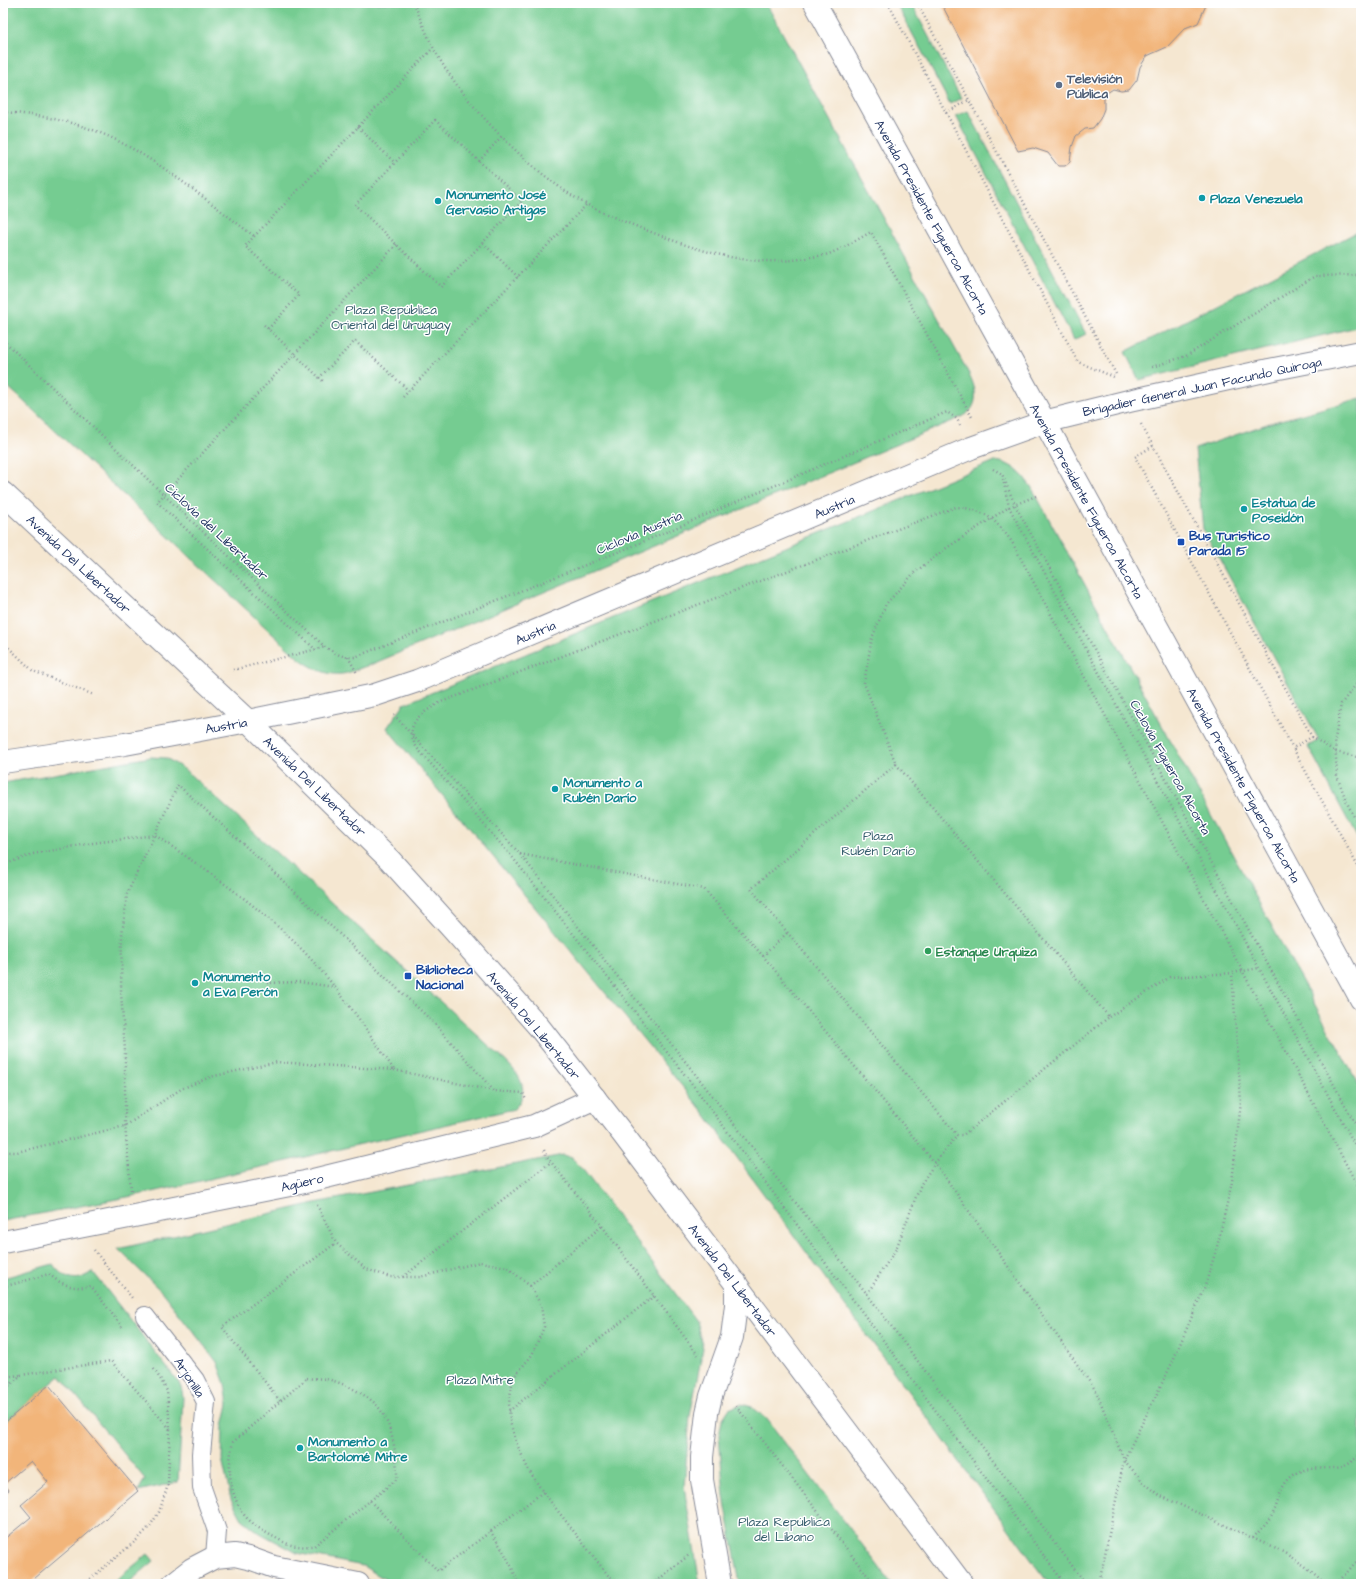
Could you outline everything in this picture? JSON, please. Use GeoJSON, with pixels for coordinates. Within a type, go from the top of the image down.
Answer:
{"type":"FeatureCollection","features":[{"type":"Feature","properties":{"kind":"main road","name":"Avenida Presidente Figueroa Alcorta"},"geometry":{"type":"LineString","coordinates":[[815,3],[1361,999]]}},
{"type":"Feature","properties":{"kind":"main road","name":"Brigadier General Juan Facundo Quiroga"},"geometry":{"type":"LineString","coordinates":[[1044,422],[1239,376],[1361,352]]}},
{"type":"Feature","properties":{"kind":"main road","name":"Austria"},"geometry":{"type":"LineString","coordinates":[[3,762],[125,744],[248,722],[375,695],[417,681],[979,446],[1044,422]]}},
{"type":"Feature","properties":{"kind":"main road","name":"Avenida Del Libertador"},"geometry":{"type":"LineString","coordinates":[[3,493],[248,722],[390,860],[539,1027],[736,1283],[962,1584]]}},
{"type":"Feature","properties":{"kind":"main road","name":"Agüero"},"geometry":{"type":"LineString","coordinates":[[3,1242],[305,1182],[534,1126],[595,1098]]}},
{"type":"Feature","properties":{"kind":"main road"},"geometry":{"type":"LineString","coordinates":[[720,1584],[702,1480],[704,1432],[711,1396],[732,1338],[736,1305],[736,1283]]}},
{"type":"Feature","properties":{"kind":"main road"},"geometry":{"type":"LineString","coordinates":[[173,1584],[192,1569],[215,1557],[235,1555],[274,1567],[358,1584]]}},
{"type":"Feature","properties":{"kind":"street","name":"Arjonilla"},"geometry":{"type":"LineString","coordinates":[[146,1316],[195,1380],[206,1402],[202,1454],[202,1488],[217,1531],[215,1557]]}},
{"type":"Feature","properties":{"kind":"path"},"geometry":{"type":"LineString","coordinates":[[414,3],[433,48],[449,74],[468,98],[502,136],[529,162],[560,187],[588,204],[657,234],[696,248],[732,258],[768,261],[797,259],[830,254],[871,232],[979,446],[1002,474],[1009,507],[1361,1156]]}},
{"type":"Feature","properties":{"kind":"path"},"geometry":{"type":"LineString","coordinates":[[888,3],[1078,362],[1118,379],[917,3]]}},
{"type":"Feature","properties":{"kind":"path"},"geometry":{"type":"LineString","coordinates":[[268,329],[299,295],[244,246],[433,48]]}},
{"type":"Feature","properties":{"kind":"path"},"geometry":{"type":"LineString","coordinates":[[946,113],[969,100]]}},
{"type":"Feature","properties":{"kind":"path"},"geometry":{"type":"LineString","coordinates":[[3,112],[57,119],[89,128],[119,141],[162,166],[254,236]]}},
{"type":"Feature","properties":{"kind":"path"},"geometry":{"type":"LineString","coordinates":[[435,120],[479,161],[522,201],[442,287],[355,206],[435,120]]}},
{"type":"Feature","properties":{"kind":"path"},"geometry":{"type":"LineString","coordinates":[[358,127],[395,163]]}},
{"type":"Feature","properties":{"kind":"path"},"geometry":{"type":"LineString","coordinates":[[479,161],[502,136]]}},
{"type":"Feature","properties":{"kind":"path"},"geometry":{"type":"LineString","coordinates":[[403,397],[588,204]]}},
{"type":"Feature","properties":{"kind":"path"},"geometry":{"type":"LineString","coordinates":[[482,243],[518,277]]}},
{"type":"Feature","properties":{"kind":"path"},"geometry":{"type":"LineString","coordinates":[[316,650],[157,502],[397,244]]}},
{"type":"Feature","properties":{"kind":"path"},"geometry":{"type":"LineString","coordinates":[[1148,369],[1186,356],[1315,276],[1361,275]]}},
{"type":"Feature","properties":{"kind":"path"},"geometry":{"type":"LineString","coordinates":[[264,325],[323,381]]}},
{"type":"Feature","properties":{"kind":"path","name":"Ciclovía del Libertador"},"geometry":{"type":"LineString","coordinates":[[3,340],[325,647]]}},
{"type":"Feature","properties":{"kind":"path"},"geometry":{"type":"LineString","coordinates":[[319,378],[355,341],[409,391]]}},
{"type":"Feature","properties":{"kind":"path"},"geometry":{"type":"LineString","coordinates":[[1129,401],[1312,737],[1336,752],[1361,758]]}},
{"type":"Feature","properties":{"kind":"path","name":"Ciclovía Austria"},"geometry":{"type":"LineString","coordinates":[[348,658],[356,657],[633,546],[947,412],[957,419],[979,446]]}},
{"type":"Feature","properties":{"kind":"path"},"geometry":{"type":"LineString","coordinates":[[979,446],[976,459],[1002,474]]}},
{"type":"Feature","properties":{"kind":"path"},"geometry":{"type":"LineString","coordinates":[[1153,446],[1135,457],[1361,872]]}},
{"type":"Feature","properties":{"kind":"path","name":"Ciclovía Figueroa Alcorta"},"geometry":{"type":"LineString","coordinates":[[1002,474],[1015,505],[1361,1134]]}},
{"type":"Feature","properties":{"kind":"path"},"geometry":{"type":"LineString","coordinates":[[1036,496],[1009,507],[946,549],[914,573],[886,604],[872,638],[864,683],[896,764],[1109,1017]]}},
{"type":"Feature","properties":{"kind":"path"},"geometry":{"type":"LineString","coordinates":[[1064,1584],[689,1080],[513,858],[417,748],[412,740],[412,726],[417,718],[426,710],[441,702],[956,507],[970,508],[984,514],[1000,526],[1012,542],[1361,1192]]}},
{"type":"Feature","properties":{"kind":"path"},"geometry":{"type":"LineString","coordinates":[[3,642],[33,671],[94,695]]}},
{"type":"Feature","properties":{"kind":"path"},"geometry":{"type":"LineString","coordinates":[[200,678],[325,647],[337,655],[348,658],[355,670],[375,695],[520,854],[696,1075],[867,1294],[1086,1584]]}},
{"type":"Feature","properties":{"kind":"path"},"geometry":{"type":"LineString","coordinates":[[1361,678],[1341,704],[1335,739],[1337,776],[1347,803],[1361,830]]}},
{"type":"Feature","properties":{"kind":"path"},"geometry":{"type":"LineString","coordinates":[[1293,748],[1312,737]]}},
{"type":"Feature","properties":{"kind":"path"},"geometry":{"type":"LineString","coordinates":[[896,764],[751,889],[957,1135],[964,1136],[1109,1017],[1170,977],[1232,973],[1259,968]]}},
{"type":"Feature","properties":{"kind":"path"},"geometry":{"type":"LineString","coordinates":[[134,1217],[124,1126],[125,1051],[121,992],[122,935],[127,894],[178,785],[265,864],[435,1024],[494,1091]]}},
{"type":"Feature","properties":{"kind":"path"},"geometry":{"type":"LineString","coordinates":[[3,865],[33,854],[93,843],[155,835],[209,872],[250,903],[287,935],[355,1012],[394,1070],[277,1062],[210,1077],[181,1089],[124,1126],[17,1152],[3,1152]]}},
{"type":"Feature","properties":{"kind":"path"},"geometry":{"type":"LineString","coordinates":[[520,854],[704,890],[762,956],[935,1163],[1096,1391],[1124,1460],[1143,1482],[1161,1496],[1283,1552],[1305,1566],[1326,1584]]}},
{"type":"Feature","properties":{"kind":"path"},"geometry":{"type":"LineString","coordinates":[[762,956],[788,932]]}},
{"type":"Feature","properties":{"kind":"path"},"geometry":{"type":"LineString","coordinates":[[1098,1584],[1124,1460],[1172,1364],[1205,1286],[1217,1247],[1232,1182],[1241,1102],[1232,973]]}},
{"type":"Feature","properties":{"kind":"path"},"geometry":{"type":"LineString","coordinates":[[267,983],[300,982],[334,987]]}},
{"type":"Feature","properties":{"kind":"path"},"geometry":{"type":"LineString","coordinates":[[867,1294],[896,1249],[921,1184],[957,1135]]}},
{"type":"Feature","properties":{"kind":"path"},"geometry":{"type":"LineString","coordinates":[[403,1277],[551,1162]]}},
{"type":"Feature","properties":{"kind":"path"},"geometry":{"type":"LineString","coordinates":[[305,1182],[336,1243],[366,1269],[390,1277],[420,1277],[480,1262],[507,1267],[530,1286],[541,1305],[544,1327],[532,1355],[513,1378],[508,1402],[510,1422],[516,1442],[528,1469],[543,1492],[608,1574],[620,1584]]}},
{"type":"Feature","properties":{"kind":"path"},"geometry":{"type":"LineString","coordinates":[[530,1286],[602,1226]]}},
{"type":"Feature","properties":{"kind":"path"},"geometry":{"type":"LineString","coordinates":[[78,1228],[146,1316]]}},
{"type":"Feature","properties":{"kind":"path"},"geometry":{"type":"LineString","coordinates":[[280,1401],[222,1327],[336,1243]]}},
{"type":"Feature","properties":{"kind":"path"},"geometry":{"type":"LineString","coordinates":[[3,1287],[49,1274],[56,1280],[76,1288],[91,1286],[124,1330]]}},
{"type":"Feature","properties":{"kind":"path"},"geometry":{"type":"LineString","coordinates":[[509,1411],[654,1296]]}},
{"type":"Feature","properties":{"kind":"path"},"geometry":{"type":"LineString","coordinates":[[3,1378],[111,1361],[170,1429]]}},
{"type":"Feature","properties":{"kind":"path"},"geometry":{"type":"LineString","coordinates":[[84,1584],[138,1539],[150,1526],[159,1512],[168,1485],[170,1429],[166,1391],[161,1380],[152,1368]]}},
{"type":"Feature","properties":{"kind":"path"},"geometry":{"type":"LineString","coordinates":[[3,1391],[21,1375]]}},
{"type":"Feature","properties":{"kind":"path"},"geometry":{"type":"LineString","coordinates":[[307,1378],[325,1379],[342,1384],[362,1394],[379,1408],[388,1426],[394,1445],[397,1460],[397,1479],[370,1501],[314,1546],[297,1546],[281,1541],[262,1530],[245,1516],[235,1495],[230,1477],[229,1456],[232,1442],[307,1378]]}},
{"type":"Feature","properties":{"kind":"path"},"geometry":{"type":"LineString","coordinates":[[1253,1538],[1271,1518],[1281,1490],[1297,1472],[1341,1466],[1349,1463],[1361,1454]]}},
{"type":"Feature","properties":{"kind":"path"},"geometry":{"type":"LineString","coordinates":[[370,1501],[438,1571],[543,1492]]}},
{"type":"Feature","properties":{"kind":"path"},"geometry":{"type":"LineString","coordinates":[[490,1531],[514,1570],[518,1584]]}},
{"type":"Feature","properties":{"kind":"path"},"geometry":{"type":"LineString","coordinates":[[654,1584],[712,1537]]}},
{"type":"Feature","properties":{"kind":"path"},"geometry":{"type":"LineString","coordinates":[[1337,1584],[1355,1563],[1361,1559]]}},
{"type":"Feature","properties":{"kind":"green space","name":"Plaza República Oriental del Uruguay"},"geometry":{"type":"Polygon","coordinates":[[[3,3],[766,3],[969,374],[975,392],[972,408],[962,417],[370,665],[340,674],[326,673],[306,664],[295,655],[3,382],[3,3]]]}},
{"type":"Feature","properties":{"kind":"green space"},"geometry":{"type":"Polygon","coordinates":[[[896,3],[911,3],[961,98],[950,104],[896,3]]]}},
{"type":"Feature","properties":{"kind":"green space"},"geometry":{"type":"Polygon","coordinates":[[[968,111],[1086,334],[1074,340],[956,116],[968,111]]]}},
{"type":"Feature","properties":{"kind":"green space"},"geometry":{"type":"Polygon","coordinates":[[[1361,230],[1361,326],[1139,380],[1125,352],[1361,230]]]}},
{"type":"Feature","properties":{"kind":"green space"},"geometry":{"type":"Polygon","coordinates":[[[1361,398],[1361,845],[1308,746],[1319,740],[1203,529],[1195,449],[1270,423],[1361,398]]]}},
{"type":"Feature","properties":{"kind":"green space","name":"Plaza Rubén Darío"},"geometry":{"type":"Polygon","coordinates":[[[995,461],[1012,467],[1025,478],[1032,488],[1361,1089],[1361,1584],[1049,1584],[705,1114],[387,728],[404,704],[995,461]]]}},
{"type":"Feature","properties":{"kind":"green space"},"geometry":{"type":"Polygon","coordinates":[[[151,757],[166,758],[184,769],[501,1057],[516,1073],[521,1081],[523,1090],[521,1099],[514,1109],[148,1193],[3,1221],[3,783],[151,757]]]}},
{"type":"Feature","properties":{"kind":"green space","name":"Plaza Mitre"},"geometry":{"type":"Polygon","coordinates":[[[563,1155],[572,1158],[581,1167],[696,1321],[703,1348],[690,1416],[684,1487],[700,1584],[393,1584],[363,1566],[297,1553],[260,1533],[242,1519],[231,1499],[222,1459],[223,1426],[228,1404],[225,1384],[217,1362],[162,1292],[118,1249],[315,1203],[563,1155]]]}},
{"type":"Feature","properties":{"kind":"green space"},"geometry":{"type":"Polygon","coordinates":[[[53,1264],[65,1276],[77,1279],[93,1272],[179,1383],[183,1398],[178,1482],[138,1491],[145,1479],[60,1376],[3,1424],[3,1278],[53,1264]]]}},
{"type":"Feature","properties":{"kind":"green space","name":"Plaza República del Líbano"},"geometry":{"type":"Polygon","coordinates":[[[741,1404],[752,1407],[766,1418],[892,1584],[740,1584],[724,1496],[719,1436],[722,1420],[729,1409],[741,1404]]]}},
{"type":"Feature","properties":{"kind":"green space"},"geometry":{"type":"Polygon","coordinates":[[[148,1554],[154,1561],[127,1584],[116,1584],[114,1582],[148,1554]]]}},
{"type":"Feature","properties":{"kind":"building","name":"Televisión Pública"},"geometry":{"type":"Polygon","coordinates":[[[941,3],[1207,3],[1198,23],[1185,28],[1167,47],[1147,56],[1140,67],[1137,80],[1129,90],[1121,91],[1113,89],[1107,93],[1104,99],[1104,109],[1100,119],[1093,128],[1085,129],[1076,136],[1072,147],[1070,162],[1065,166],[1058,166],[1048,153],[1033,148],[1018,151],[941,3]]]}},
{"type":"Feature","properties":{"kind":"building"},"geometry":{"type":"Polygon","coordinates":[[[49,1385],[138,1491],[28,1584],[3,1584],[3,1540],[31,1517],[21,1505],[48,1482],[31,1461],[4,1484],[9,1490],[3,1495],[3,1424],[49,1385]]]}},
{"type":"Feature","properties":{"kind":"place","name":"Televisión Pública"},"geometry":{"type":"Point","coordinates":[1059,85]}},
{"type":"Feature","properties":{"kind":"place","name":"Plaza Venezuela"},"geometry":{"type":"Point","coordinates":[1202,198]}},
{"type":"Feature","properties":{"kind":"place","name":"Monumento José Gervasio Artigas"},"geometry":{"type":"Point","coordinates":[438,201]}},
{"type":"Feature","properties":{"kind":"place","name":"Estatua de Poseidón"},"geometry":{"type":"Point","coordinates":[1244,509]}},
{"type":"Feature","properties":{"kind":"place","name":"Bus Turistico Parada 15"},"geometry":{"type":"Point","coordinates":[1181,542]}},
{"type":"Feature","properties":{"kind":"place","name":"Monumento a Rubén Darío"},"geometry":{"type":"Point","coordinates":[555,789]}},
{"type":"Feature","properties":{"kind":"place","name":"Estanque Urquiza"},"geometry":{"type":"Point","coordinates":[928,951]}},
{"type":"Feature","properties":{"kind":"place","name":"Biblioteca Nacional"},"geometry":{"type":"Point","coordinates":[408,976]}},
{"type":"Feature","properties":{"kind":"place","name":"Monumento a Eva Perón"},"geometry":{"type":"Point","coordinates":[195,983]}},
{"type":"Feature","properties":{"kind":"place","name":"Monumento a Bartolomé Mitre"},"geometry":{"type":"Point","coordinates":[300,1448]}}]}
